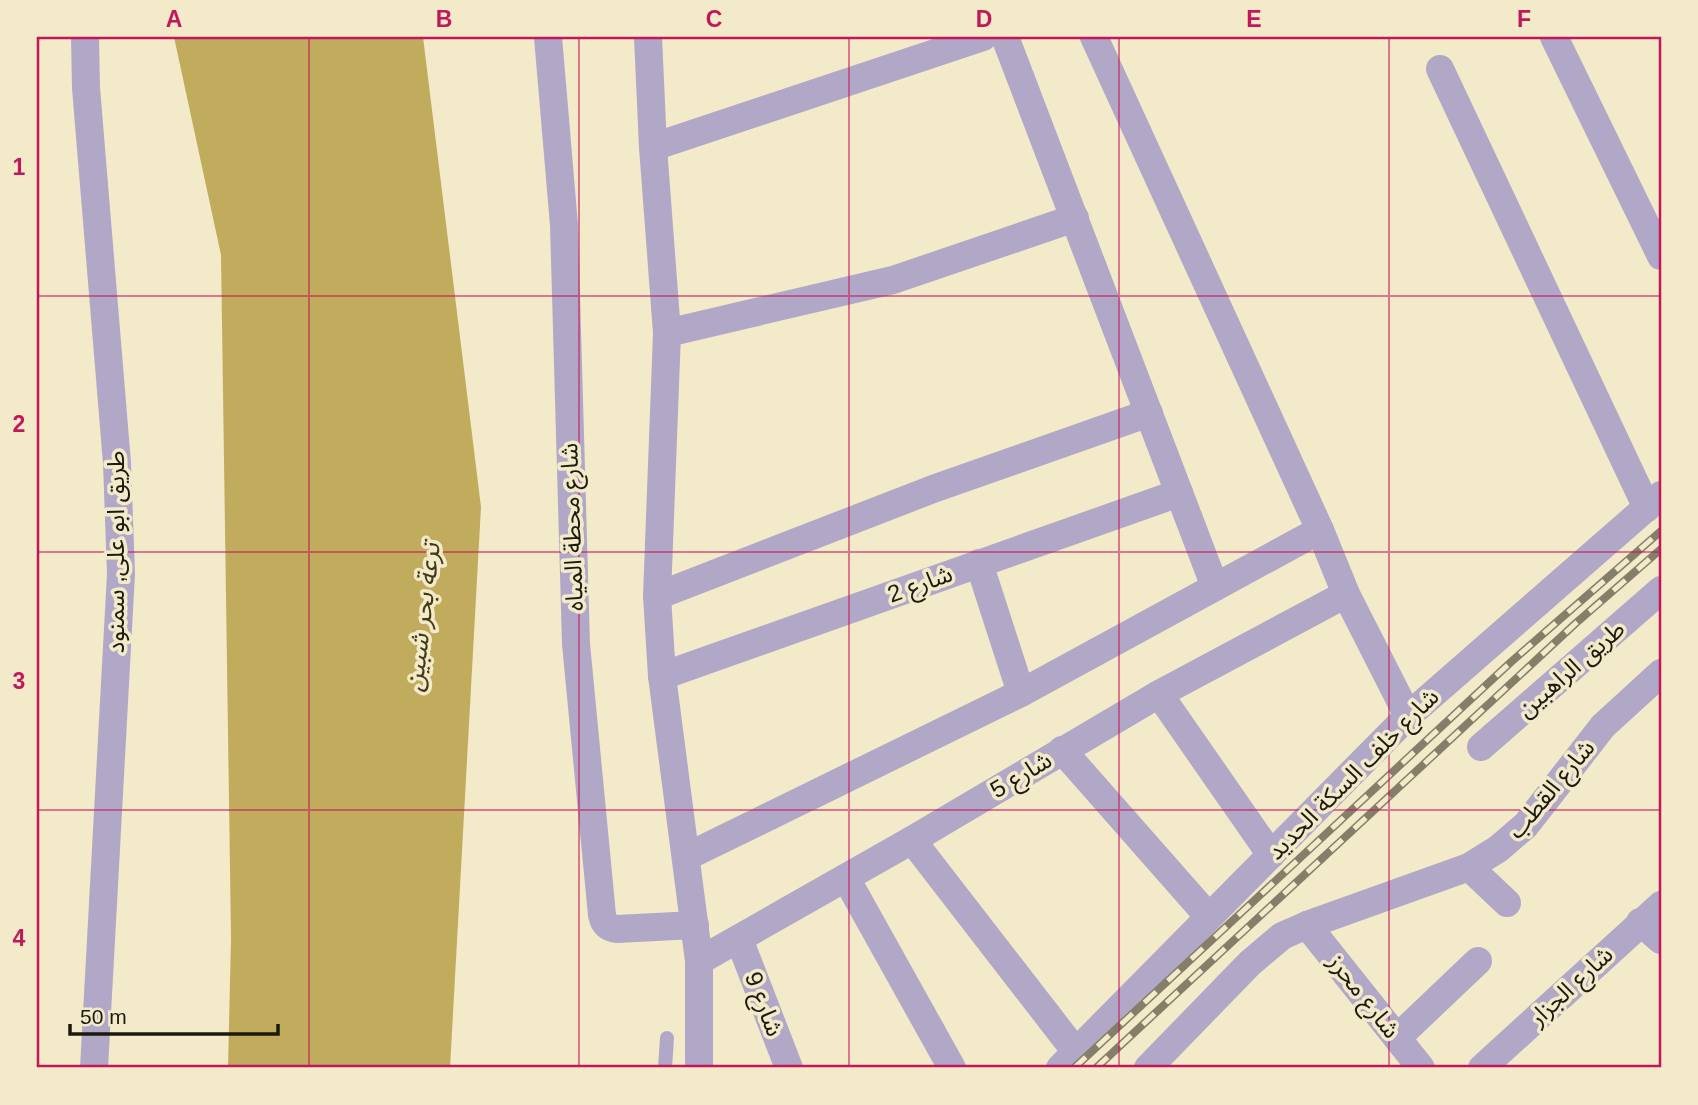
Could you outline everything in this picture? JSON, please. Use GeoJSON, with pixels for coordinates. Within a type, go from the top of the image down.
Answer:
{"type":"FeatureCollection","features":[{"type":"Feature","properties":{"kind":"street","name":"طريق ابو على, سمنود"},"geometry":{"type":"LineString","coordinates":[[85,37],[86,88],[117,450],[121,574],[94,1068]]}},
{"type":"Feature","properties":{"kind":"street","name":"شارع محطة المياه"},"geometry":{"type":"LineString","coordinates":[[548,37],[564,225],[576,644],[601,915],[609,928],[617,929],[695,925]]}},
{"type":"Feature","properties":{"kind":"street"},"geometry":{"type":"LineString","coordinates":[[648,37],[667,333],[657,596],[662,676],[699,961],[699,1068]]}},
{"type":"Feature","properties":{"kind":"street"},"geometry":{"type":"LineString","coordinates":[[653,147],[983,37]]}},
{"type":"Feature","properties":{"kind":"street"},"geometry":{"type":"LineString","coordinates":[[1005,37],[1215,587]]}},
{"type":"Feature","properties":{"kind":"street"},"geometry":{"type":"LineString","coordinates":[[1094,37],[1320,530],[1346,594],[1408,716]]}},
{"type":"Feature","properties":{"kind":"street"},"geometry":{"type":"LineString","coordinates":[[1555,37],[1661,256]]}},
{"type":"Feature","properties":{"kind":"street"},"geometry":{"type":"LineString","coordinates":[[1440,69],[1654,502]]}},
{"type":"Feature","properties":{"kind":"street"},"geometry":{"type":"LineString","coordinates":[[667,333],[893,280],[1074,218]]}},
{"type":"Feature","properties":{"kind":"street"},"geometry":{"type":"LineString","coordinates":[[657,596],[933,489],[1149,413]]}},
{"type":"Feature","properties":{"kind":"street","name":"شارع 2"},"geometry":{"type":"LineString","coordinates":[[662,676],[1179,493]]}},
{"type":"Feature","properties":{"kind":"street","name":"شارع خلف السكة الحديد"},"geometry":{"type":"LineString","coordinates":[[1068,1060],[1408,716],[1654,502]]}},
{"type":"Feature","properties":{"kind":"street"},"geometry":{"type":"LineString","coordinates":[[686,857],[1021,693],[1320,530]]}},
{"type":"Feature","properties":{"kind":"street"},"geometry":{"type":"LineString","coordinates":[[979,563],[1021,693]]}},
{"type":"Feature","properties":{"kind":"street","name":"طريق الراهبين"},"geometry":{"type":"LineString","coordinates":[[1481,747],[1661,590]]}},
{"type":"Feature","properties":{"kind":"street","name":"شارع 5"},"geometry":{"type":"LineString","coordinates":[[699,961],[912,840],[1159,694],[1346,594]]}},
{"type":"Feature","properties":{"kind":"street","name":"شارع القطب"},"geometry":{"type":"LineString","coordinates":[[1307,925],[1469,867],[1498,849],[1526,825],[1603,726],[1661,673]]}},
{"type":"Feature","properties":{"kind":"street"},"geometry":{"type":"LineString","coordinates":[[1159,694],[1271,855]]}},
{"type":"Feature","properties":{"kind":"street"},"geometry":{"type":"LineString","coordinates":[[1062,750],[1209,917]]}},
{"type":"Feature","properties":{"kind":"street"},"geometry":{"type":"LineString","coordinates":[[912,840],[1068,1060]]}},
{"type":"Feature","properties":{"kind":"street"},"geometry":{"type":"LineString","coordinates":[[1469,867],[1507,903]]}},
{"type":"Feature","properties":{"kind":"street"},"geometry":{"type":"LineString","coordinates":[[846,878],[952,1068]]}},
{"type":"Feature","properties":{"kind":"street","name":"شارع الجزار"},"geometry":{"type":"LineString","coordinates":[[1482,1068],[1654,922]]}},
{"type":"Feature","properties":{"kind":"street"},"geometry":{"type":"LineString","coordinates":[[1149,1068],[1250,962],[1282,936],[1307,925]]}},
{"type":"Feature","properties":{"kind":"street","name":"شارع محرز"},"geometry":{"type":"LineString","coordinates":[[1307,925],[1420,1068]]}},
{"type":"Feature","properties":{"kind":"street","name":"شارع 9"},"geometry":{"type":"LineString","coordinates":[[739,939],[789,1068]]}},
{"type":"Feature","properties":{"kind":"street"},"geometry":{"type":"LineString","coordinates":[[1397,1038],[1478,961]]}},
{"type":"Feature","properties":{"kind":"lane"},"geometry":{"type":"LineString","coordinates":[[665,1068],[667,1038]]}},
{"type":"Feature","properties":{"kind":"water","name":"ترعة بحر شبين"},"geometry":{"type":"Polygon","coordinates":[[[174,37],[423,37],[481,507],[450,1068],[228,1068],[231,938],[221,255],[174,37]]]}},
{"type":"Feature","properties":{"kind":"railway"},"geometry":{"type":"LineString","coordinates":[[1074,1068],[1511,662],[1661,531]]}},
{"type":"Feature","properties":{"kind":"railway"},"geometry":{"type":"LineString","coordinates":[[1096,1068],[1576,623],[1661,549]]}}]}
